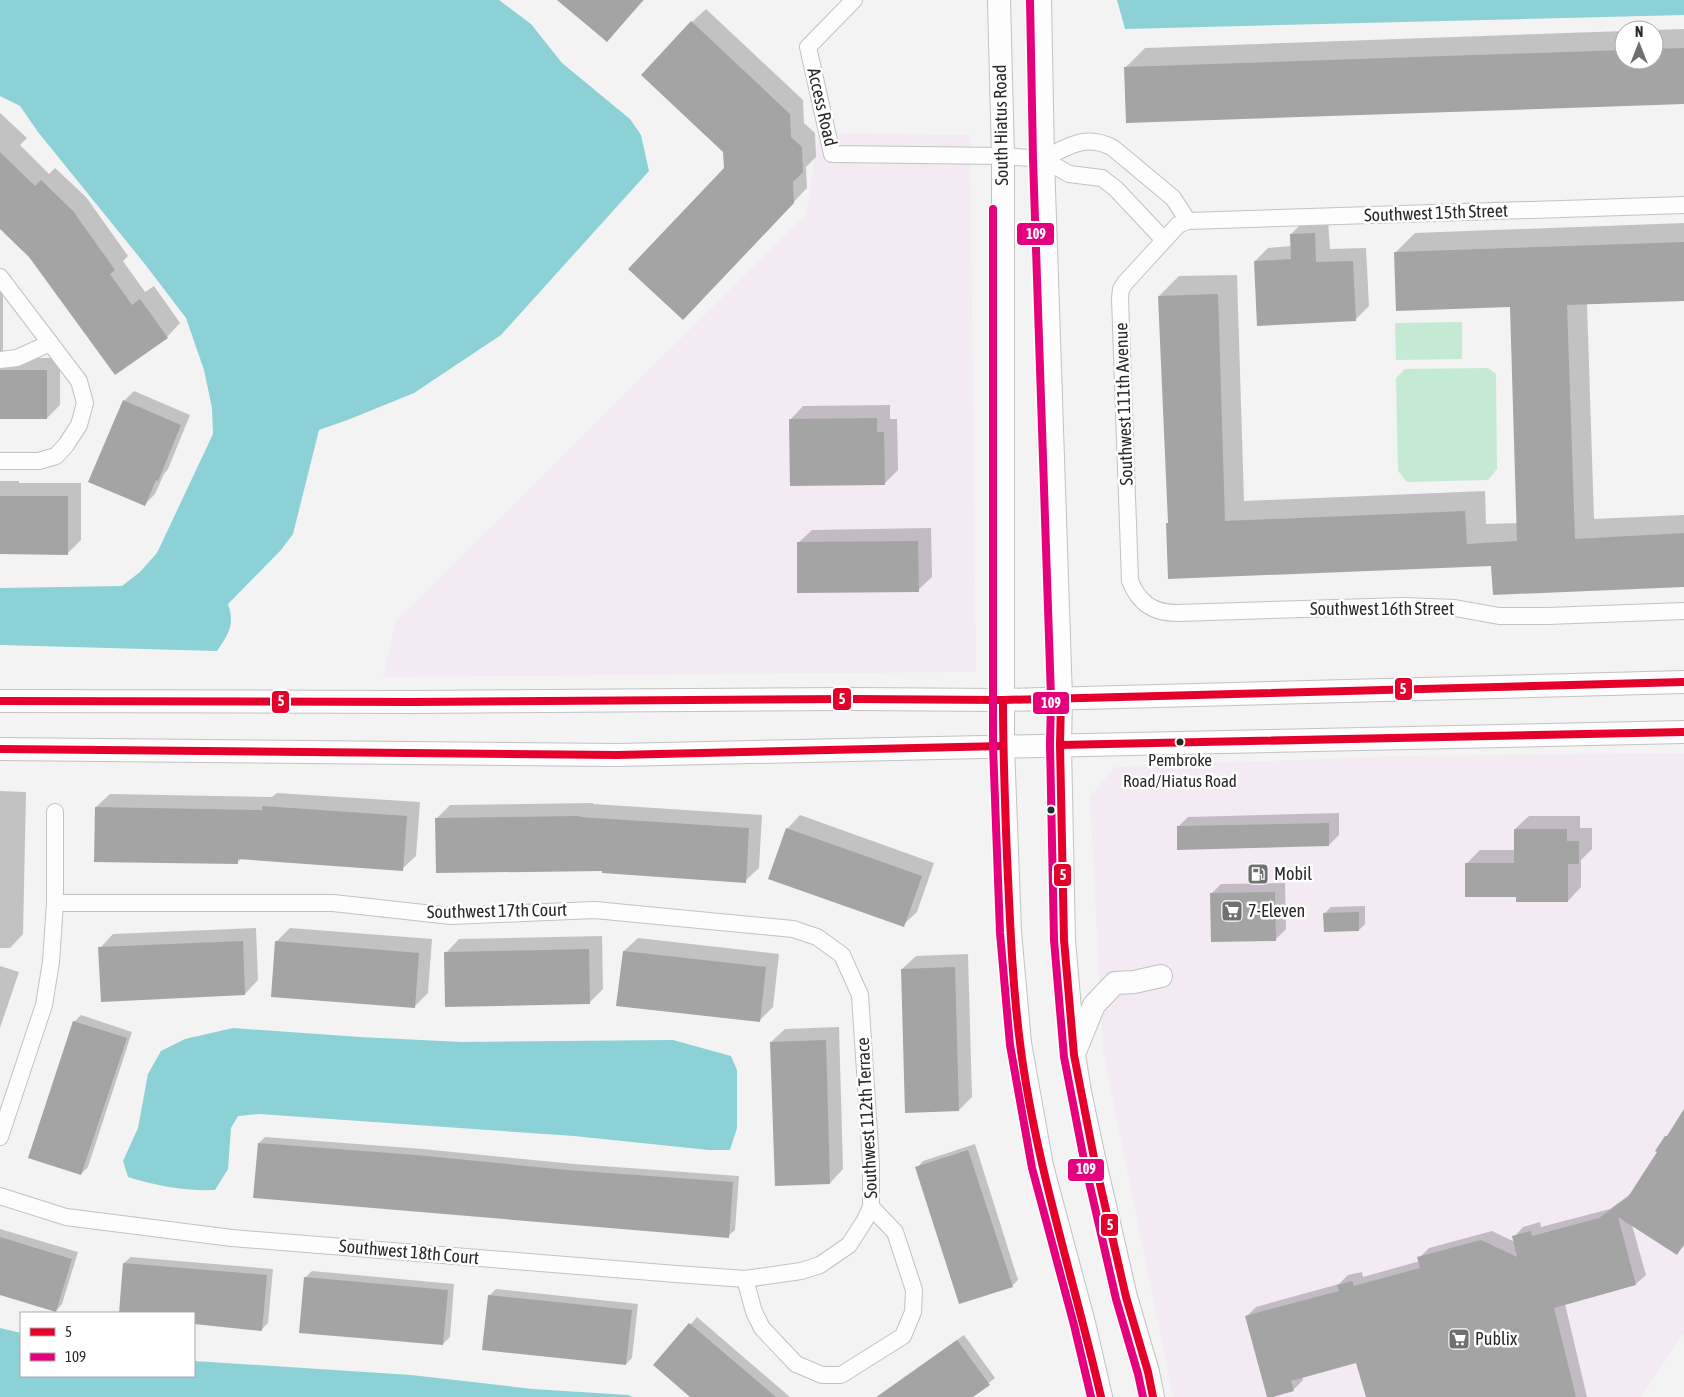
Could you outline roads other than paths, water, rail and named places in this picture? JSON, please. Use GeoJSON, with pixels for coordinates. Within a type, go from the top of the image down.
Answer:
{"type":"FeatureCollection","features":[{"type":"Feature","properties":{"kind":"main road","name":"South Hiatus Road"},"geometry":{"type":"LineString","coordinates":[[999,0],[1003,156],[1003,746],[1010,932],[1020,1044],[1042,1166],[1084,1323],[1101,1397]]}},
{"type":"Feature","properties":{"kind":"main road"},"geometry":{"type":"LineString","coordinates":[[1040,0],[1043,159],[1061,698],[1060,745],[1064,940],[1074,1055],[1080,1092],[1126,1297],[1148,1372],[1153,1397]]}},
{"type":"Feature","properties":{"kind":"main road"},"geometry":{"type":"LineString","coordinates":[[0,701],[1003,700],[1684,682]]}},
{"type":"Feature","properties":{"kind":"main road"},"geometry":{"type":"LineString","coordinates":[[0,749],[617,755],[1684,732]]}},
{"type":"Feature","properties":{"kind":"main road"},"geometry":{"type":"LineString","coordinates":[[1074,1055],[1094,1005],[1114,983],[1134,982],[1160,976]]}},
{"type":"Feature","properties":{"kind":"street","name":"Access Road"},"geometry":{"type":"LineString","coordinates":[[854,0],[808,47],[832,154],[1003,156]]}},
{"type":"Feature","properties":{"kind":"street"},"geometry":{"type":"LineString","coordinates":[[1043,159],[1078,142],[1103,143],[1113,148],[1173,198],[1183,223]]}},
{"type":"Feature","properties":{"kind":"street"},"geometry":{"type":"LineString","coordinates":[[1003,156],[1043,159],[1069,174],[1102,178],[1116,189],[1164,240]]}},
{"type":"Feature","properties":{"kind":"street","name":"Southwest 15th Street"},"geometry":{"type":"LineString","coordinates":[[1183,223],[1684,205]]}},
{"type":"Feature","properties":{"kind":"street","name":"Southwest 111th Avenue"},"geometry":{"type":"LineString","coordinates":[[1143,602],[1135,593],[1130,581],[1121,289],[1164,240],[1183,223]]}},
{"type":"Feature","properties":{"kind":"street"},"geometry":{"type":"LineString","coordinates":[[0,277],[79,380],[85,403],[79,425],[66,446],[56,456],[39,461],[0,461]]}},
{"type":"Feature","properties":{"kind":"street"},"geometry":{"type":"LineString","coordinates":[[0,360],[17,358],[50,343]]}},
{"type":"Feature","properties":{"kind":"street","name":"Southwest 16th Street"},"geometry":{"type":"LineString","coordinates":[[1143,602],[1154,609],[1167,613],[1403,606],[1455,608],[1499,616],[1684,611]]}},
{"type":"Feature","properties":{"kind":"street"},"geometry":{"type":"LineString","coordinates":[[0,1137],[44,1005],[51,962],[55,903],[55,812]]}},
{"type":"Feature","properties":{"kind":"street","name":"Southwest 17th Court"},"geometry":{"type":"LineString","coordinates":[[55,903],[333,903],[450,916],[595,910],[793,929],[817,937],[842,955]]}},
{"type":"Feature","properties":{"kind":"street","name":"Southwest 112th Terrace"},"geometry":{"type":"LineString","coordinates":[[820,1265],[849,1245],[871,1207],[871,1163],[860,995],[842,955]]}},
{"type":"Feature","properties":{"kind":"street","name":"Southwest 18th Court"},"geometry":{"type":"LineString","coordinates":[[0,1196],[66,1217],[232,1238],[746,1279],[801,1271],[820,1265]]}},
{"type":"Feature","properties":{"kind":"street"},"geometry":{"type":"LineString","coordinates":[[746,1279],[754,1312],[762,1328],[796,1364],[822,1375],[841,1375],[903,1336],[913,1312],[914,1290],[895,1232],[871,1207]]}},
{"type":"Feature","properties":{"kind":"water"},"geometry":{"type":"Polygon","coordinates":[[[0,0],[499,0],[531,24],[562,63],[630,119],[641,135],[649,171],[501,335],[414,393],[319,430],[293,534],[281,550],[228,604],[231,618],[230,629],[217,651],[0,645],[0,588],[122,586],[140,572],[157,553],[213,434],[212,408],[204,370],[186,318],[38,132],[20,106],[0,96],[0,0]]]}},
{"type":"Feature","properties":{"kind":"water"},"geometry":{"type":"Polygon","coordinates":[[[1117,0],[1684,0],[1684,15],[1125,29],[1117,0]]]}},
{"type":"Feature","properties":{"kind":"water"},"geometry":{"type":"Polygon","coordinates":[[[233,1028],[461,1042],[673,1040],[731,1056],[737,1070],[737,1128],[730,1150],[709,1150],[574,1136],[259,1114],[238,1116],[231,1128],[228,1169],[215,1190],[171,1187],[128,1177],[123,1161],[138,1128],[148,1074],[161,1051],[185,1039],[233,1028]]]}},
{"type":"Feature","properties":{"kind":"water"},"geometry":{"type":"Polygon","coordinates":[[[0,1328],[20,1333],[20,1377],[195,1377],[195,1361],[411,1375],[533,1389],[628,1395],[633,1397],[0,1397],[0,1328]]]}},
{"type":"Feature","properties":{"kind":"place","name":"Pembroke Road/Hiatus Road"},"geometry":{"type":"Point","coordinates":[1180,742]}},
{"type":"Feature","properties":{"kind":"place","name":"Mobil"},"geometry":{"type":"Point","coordinates":[1258,874]}},
{"type":"Feature","properties":{"kind":"place","name":"7-Eleven"},"geometry":{"type":"Point","coordinates":[1232,911]}},
{"type":"Feature","properties":{"kind":"place","name":"Publix"},"geometry":{"type":"Point","coordinates":[1459,1339]}}]}
